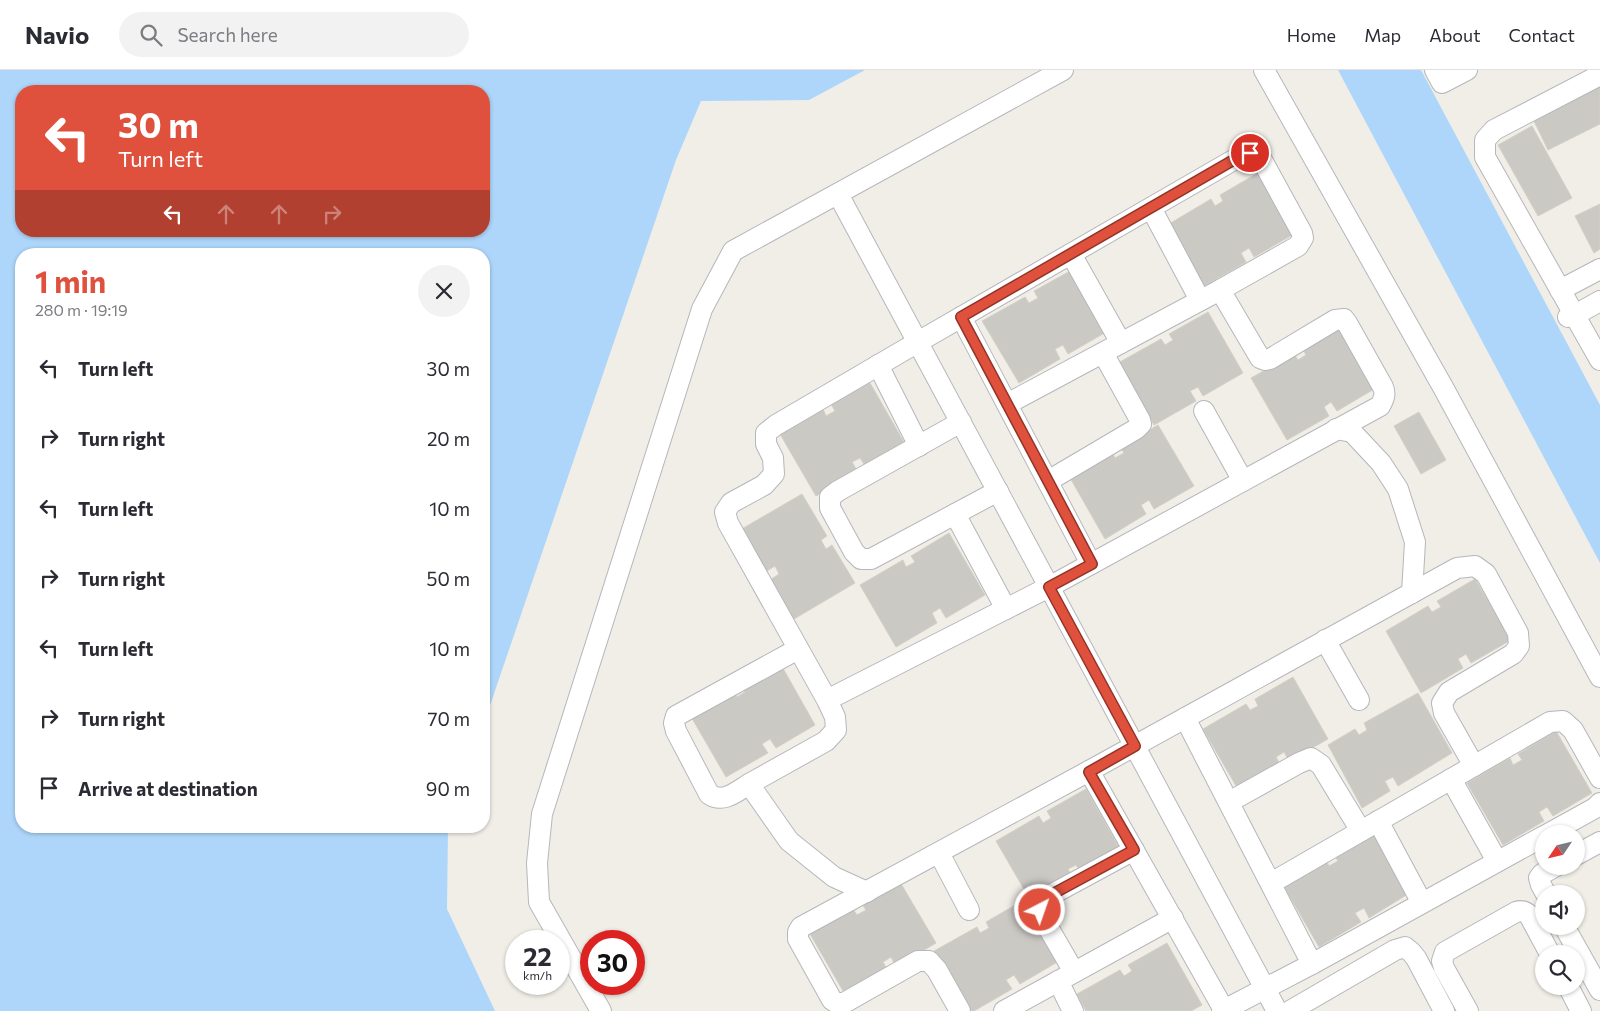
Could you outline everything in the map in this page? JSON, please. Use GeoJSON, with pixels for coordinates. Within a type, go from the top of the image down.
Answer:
{"type":"FeatureCollection","features":[{"type":"Feature","properties":{"kind":"street"},"geometry":{"type":"LineString","coordinates":[[601,1011],[539,902],[538,863],[542,814],[702,308],[733,252],[1064,70]]}},
{"type":"Feature","properties":{"kind":"street"},"geometry":{"type":"LineString","coordinates":[[1264,70],[1448,387],[1600,677]]}},
{"type":"Feature","properties":{"kind":"street"},"geometry":{"type":"LineString","coordinates":[[1435,70],[1442,83],[1467,70]]}},
{"type":"Feature","properties":{"kind":"street"},"geometry":{"type":"LineString","coordinates":[[1599,355],[1571,316],[1560,290],[1485,157],[1485,140],[1494,130],[1600,75]]}},
{"type":"Feature","properties":{"kind":"street"},"geometry":{"type":"LineString","coordinates":[[798,649],[676,716],[674,723],[676,731],[709,794],[714,798],[722,799],[826,742],[836,730],[835,717],[827,700],[728,522],[725,512],[731,503],[764,484],[774,474],[773,458],[766,444],[766,433],[776,425],[878,365],[1246,154],[1255,153],[1262,160],[1302,234],[1303,238],[1298,246],[1007,404]]}},
{"type":"Feature","properties":{"kind":"street"},"geometry":{"type":"LineString","coordinates":[[838,194],[1277,1011]]}},
{"type":"Feature","properties":{"kind":"street"},"geometry":{"type":"LineString","coordinates":[[1151,208],[1200,300]]}},
{"type":"Feature","properties":{"kind":"street"},"geometry":{"type":"LineString","coordinates":[[1071,254],[1121,343]]}},
{"type":"Feature","properties":{"kind":"street"},"geometry":{"type":"LineString","coordinates":[[1560,290],[1600,270]]}},
{"type":"Feature","properties":{"kind":"street"},"geometry":{"type":"LineString","coordinates":[[827,700],[1049,587],[1380,406],[1385,392],[1344,319],[1335,320],[1270,359],[1265,360],[1260,358],[1220,290]]}},
{"type":"Feature","properties":{"kind":"street"},"geometry":{"type":"LineString","coordinates":[[1571,316],[1600,301]]}},
{"type":"Feature","properties":{"kind":"street"},"geometry":{"type":"LineString","coordinates":[[961,317],[1092,564]]}},
{"type":"Feature","properties":{"kind":"street"},"geometry":{"type":"LineString","coordinates":[[1048,481],[1136,429],[1141,424],[1103,353]]}},
{"type":"Feature","properties":{"kind":"street"},"geometry":{"type":"LineString","coordinates":[[878,365],[920,446]]}},
{"type":"Feature","properties":{"kind":"street"},"geometry":{"type":"LineString","coordinates":[[1204,411],[1243,480]]}},
{"type":"Feature","properties":{"kind":"street"},"geometry":{"type":"LineString","coordinates":[[961,422],[838,491],[830,497],[830,508],[854,552],[861,559],[871,559],[998,491]]}},
{"type":"Feature","properties":{"kind":"street"},"geometry":{"type":"LineString","coordinates":[[1336,430],[1352,432],[1381,463],[1398,489],[1416,542],[1412,592]]}},
{"type":"Feature","properties":{"kind":"street"},"geometry":{"type":"LineString","coordinates":[[955,514],[1006,609]]}},
{"type":"Feature","properties":{"kind":"street"},"geometry":{"type":"LineString","coordinates":[[960,1011],[937,970],[929,961],[918,961],[844,1002],[837,1003],[832,1000],[798,939],[798,932],[801,927],[1089,772],[1412,592],[1457,568],[1476,566],[1486,574],[1518,633],[1519,646],[1516,651],[1449,692],[1442,703],[1444,713],[1474,766]]}},
{"type":"Feature","properties":{"kind":"street"},"geometry":{"type":"LineString","coordinates":[[1325,640],[1359,700]]}},
{"type":"Feature","properties":{"kind":"street"},"geometry":{"type":"LineString","coordinates":[[1185,718],[1312,964]]}},
{"type":"Feature","properties":{"kind":"street"},"geometry":{"type":"LineString","coordinates":[[1271,883],[1550,722],[1563,721],[1573,730],[1600,778]]}},
{"type":"Feature","properties":{"kind":"street"},"geometry":{"type":"LineString","coordinates":[[1229,802],[1311,758],[1322,765],[1361,831]]}},
{"type":"Feature","properties":{"kind":"street"},"geometry":{"type":"LineString","coordinates":[[1089,772],[1223,1010],[1312,964],[1535,841]]}},
{"type":"Feature","properties":{"kind":"street"},"geometry":{"type":"LineString","coordinates":[[1451,779],[1497,861]]}},
{"type":"Feature","properties":{"kind":"street"},"geometry":{"type":"LineString","coordinates":[[749,784],[789,841],[834,877],[867,892]]}},
{"type":"Feature","properties":{"kind":"street"},"geometry":{"type":"LineString","coordinates":[[1564,825],[1595,808],[1600,803]]}},
{"type":"Feature","properties":{"kind":"street"},"geometry":{"type":"LineString","coordinates":[[1378,821],[1422,903]]}},
{"type":"Feature","properties":{"kind":"street"},"geometry":{"type":"LineString","coordinates":[[1585,850],[1600,842]]}},
{"type":"Feature","properties":{"kind":"street"},"geometry":{"type":"LineString","coordinates":[[1073,1011],[1066,977],[1041,915],[1040,906],[1047,897],[1134,850]]}},
{"type":"Feature","properties":{"kind":"street"},"geometry":{"type":"LineString","coordinates":[[939,853],[969,910]]}},
{"type":"Feature","properties":{"kind":"street"},"geometry":{"type":"LineString","coordinates":[[1468,1011],[1444,968],[1442,961],[1445,952],[1521,910],[1529,915],[1545,945]]}},
{"type":"Feature","properties":{"kind":"street"},"geometry":{"type":"LineString","coordinates":[[1004,1011],[1172,918]]}},
{"type":"Feature","properties":{"kind":"street"},"geometry":{"type":"LineString","coordinates":[[1569,935],[1600,990]]}},
{"type":"Feature","properties":{"kind":"street"},"geometry":{"type":"LineString","coordinates":[[1290,1011],[1395,950],[1405,947],[1416,958],[1444,1011]]}},
{"type":"Feature","properties":{"kind":"street"},"geometry":{"type":"LineString","coordinates":[[1573,995],[1582,1011]]}},
{"type":"Feature","properties":{"kind":"water"},"geometry":{"type":"Polygon","coordinates":[[[0,70],[865,70],[809,100],[701,101],[676,160],[490,705],[490,248],[15,248],[15,833],[448,833],[447,909],[495,1011],[0,1011],[0,70]]]}},
{"type":"Feature","properties":{"kind":"water"},"geometry":{"type":"Polygon","coordinates":[[[1338,70],[1421,70],[1600,405],[1600,563],[1338,70]]]}},
{"type":"Feature","properties":{"kind":"building"},"geometry":{"type":"Polygon","coordinates":[[[1599,84],[1600,124],[1548,150],[1532,117],[1599,84]]]}},
{"type":"Feature","properties":{"kind":"building"},"geometry":{"type":"Polygon","coordinates":[[[1532,126],[1572,198],[1538,216],[1498,145],[1532,126]]]}},
{"type":"Feature","properties":{"kind":"building"},"geometry":{"type":"Polygon","coordinates":[[[1258,173],[1294,234],[1254,257],[1249,248],[1241,253],[1246,262],[1204,286],[1169,224],[1211,199],[1215,206],[1223,201],[1220,195],[1258,173]]]}},
{"type":"Feature","properties":{"kind":"building"},"geometry":{"type":"Polygon","coordinates":[[[1600,204],[1600,249],[1594,253],[1575,216],[1600,204]]]}},
{"type":"Feature","properties":{"kind":"building"},"geometry":{"type":"Polygon","coordinates":[[[1072,270],[1108,331],[1068,354],[1063,345],[1055,349],[1060,359],[1019,383],[982,321],[1025,297],[1029,303],[1038,298],[1034,291],[1072,270]]]}},
{"type":"Feature","properties":{"kind":"building"},"geometry":{"type":"Polygon","coordinates":[[[1208,312],[1243,373],[1203,396],[1198,387],[1190,391],[1196,401],[1154,425],[1118,363],[1161,339],[1165,345],[1173,340],[1169,334],[1208,312]]]}},
{"type":"Feature","properties":{"kind":"building"},"geometry":{"type":"Polygon","coordinates":[[[1341,327],[1376,388],[1337,411],[1331,402],[1324,407],[1329,416],[1287,440],[1251,378],[1294,354],[1298,360],[1306,355],[1303,349],[1341,327]]]}},
{"type":"Feature","properties":{"kind":"building"},"geometry":{"type":"Polygon","coordinates":[[[870,383],[905,444],[866,467],[860,458],[852,462],[858,472],[816,496],[780,434],[823,409],[826,416],[835,411],[831,404],[870,383]]]}},
{"type":"Feature","properties":{"kind":"building"},"geometry":{"type":"Polygon","coordinates":[[[1419,412],[1446,460],[1421,474],[1394,426],[1419,412]]]}},
{"type":"Feature","properties":{"kind":"building"},"geometry":{"type":"Polygon","coordinates":[[[1158,425],[1194,486],[1154,509],[1149,500],[1141,505],[1146,514],[1105,539],[1069,476],[1112,452],[1115,458],[1124,453],[1120,447],[1158,425]]]}},
{"type":"Feature","properties":{"kind":"building"},"geometry":{"type":"Polygon","coordinates":[[[802,494],[827,536],[821,540],[826,549],[832,545],[855,583],[794,619],[770,580],[779,574],[775,566],[765,572],[740,530],[802,494]]]}},
{"type":"Feature","properties":{"kind":"building"},"geometry":{"type":"Polygon","coordinates":[[[949,533],[985,595],[946,618],[940,608],[932,613],[937,623],[896,647],[860,585],[903,560],[906,567],[915,562],[911,556],[949,533]]]}},
{"type":"Feature","properties":{"kind":"building"},"geometry":{"type":"Polygon","coordinates":[[[1475,579],[1511,640],[1471,663],[1466,654],[1458,659],[1463,668],[1421,693],[1386,631],[1428,606],[1432,612],[1441,607],[1437,601],[1475,579]]]}},
{"type":"Feature","properties":{"kind":"building"},"geometry":{"type":"Polygon","coordinates":[[[780,663],[815,725],[776,748],[770,739],[762,744],[768,753],[726,777],[690,715],[733,691],[737,697],[745,692],[741,686],[780,663]]]}},
{"type":"Feature","properties":{"kind":"building"},"geometry":{"type":"Polygon","coordinates":[[[1293,677],[1328,739],[1289,761],[1284,752],[1276,757],[1281,766],[1239,791],[1203,729],[1246,704],[1250,710],[1258,706],[1255,699],[1293,677]]]}},
{"type":"Feature","properties":{"kind":"building"},"geometry":{"type":"Polygon","coordinates":[[[1418,693],[1452,753],[1398,786],[1393,777],[1385,781],[1390,791],[1362,808],[1328,745],[1355,729],[1359,735],[1367,730],[1364,723],[1418,693]]]}},
{"type":"Feature","properties":{"kind":"building"},"geometry":{"type":"Polygon","coordinates":[[[1556,731],[1592,793],[1553,816],[1547,807],[1539,812],[1544,821],[1503,845],[1467,783],[1510,758],[1513,765],[1522,760],[1518,754],[1556,731]]]}},
{"type":"Feature","properties":{"kind":"building"},"geometry":{"type":"Polygon","coordinates":[[[1086,789],[1121,851],[1082,874],[1076,865],[1068,869],[1074,879],[1032,903],[996,841],[1039,816],[1043,823],[1051,818],[1047,811],[1086,789]]]}},
{"type":"Feature","properties":{"kind":"building"},"geometry":{"type":"Polygon","coordinates":[[[1373,833],[1408,894],[1369,918],[1364,908],[1355,913],[1361,922],[1319,947],[1283,885],[1326,860],[1329,866],[1338,861],[1334,855],[1373,833]]]}},
{"type":"Feature","properties":{"kind":"building"},"geometry":{"type":"Polygon","coordinates":[[[900,882],[936,943],[896,967],[891,957],[883,962],[888,971],[846,996],[810,934],[853,909],[857,915],[866,910],[862,904],[900,882]]]}},
{"type":"Feature","properties":{"kind":"building"},"geometry":{"type":"Polygon","coordinates":[[[1024,900],[1059,961],[1020,984],[1014,975],[1006,980],[1012,989],[974,1011],[969,1011],[934,951],[977,927],[980,933],[989,928],[986,922],[1024,900]]]}},
{"type":"Feature","properties":{"kind":"building"},"geometry":{"type":"Polygon","coordinates":[[[1167,943],[1202,1005],[1191,1011],[1086,1011],[1077,994],[1120,970],[1124,976],[1132,971],[1128,965],[1167,943]]]}},
{"type":"Feature","properties":{"kind":"route"},"geometry":{"type":"LineString","coordinates":[[1040,910],[1040,906],[1047,897],[1134,850],[1089,772],[1135,746],[1049,587],[1092,564],[961,317],[1237,158],[1250,153]]}}]}
